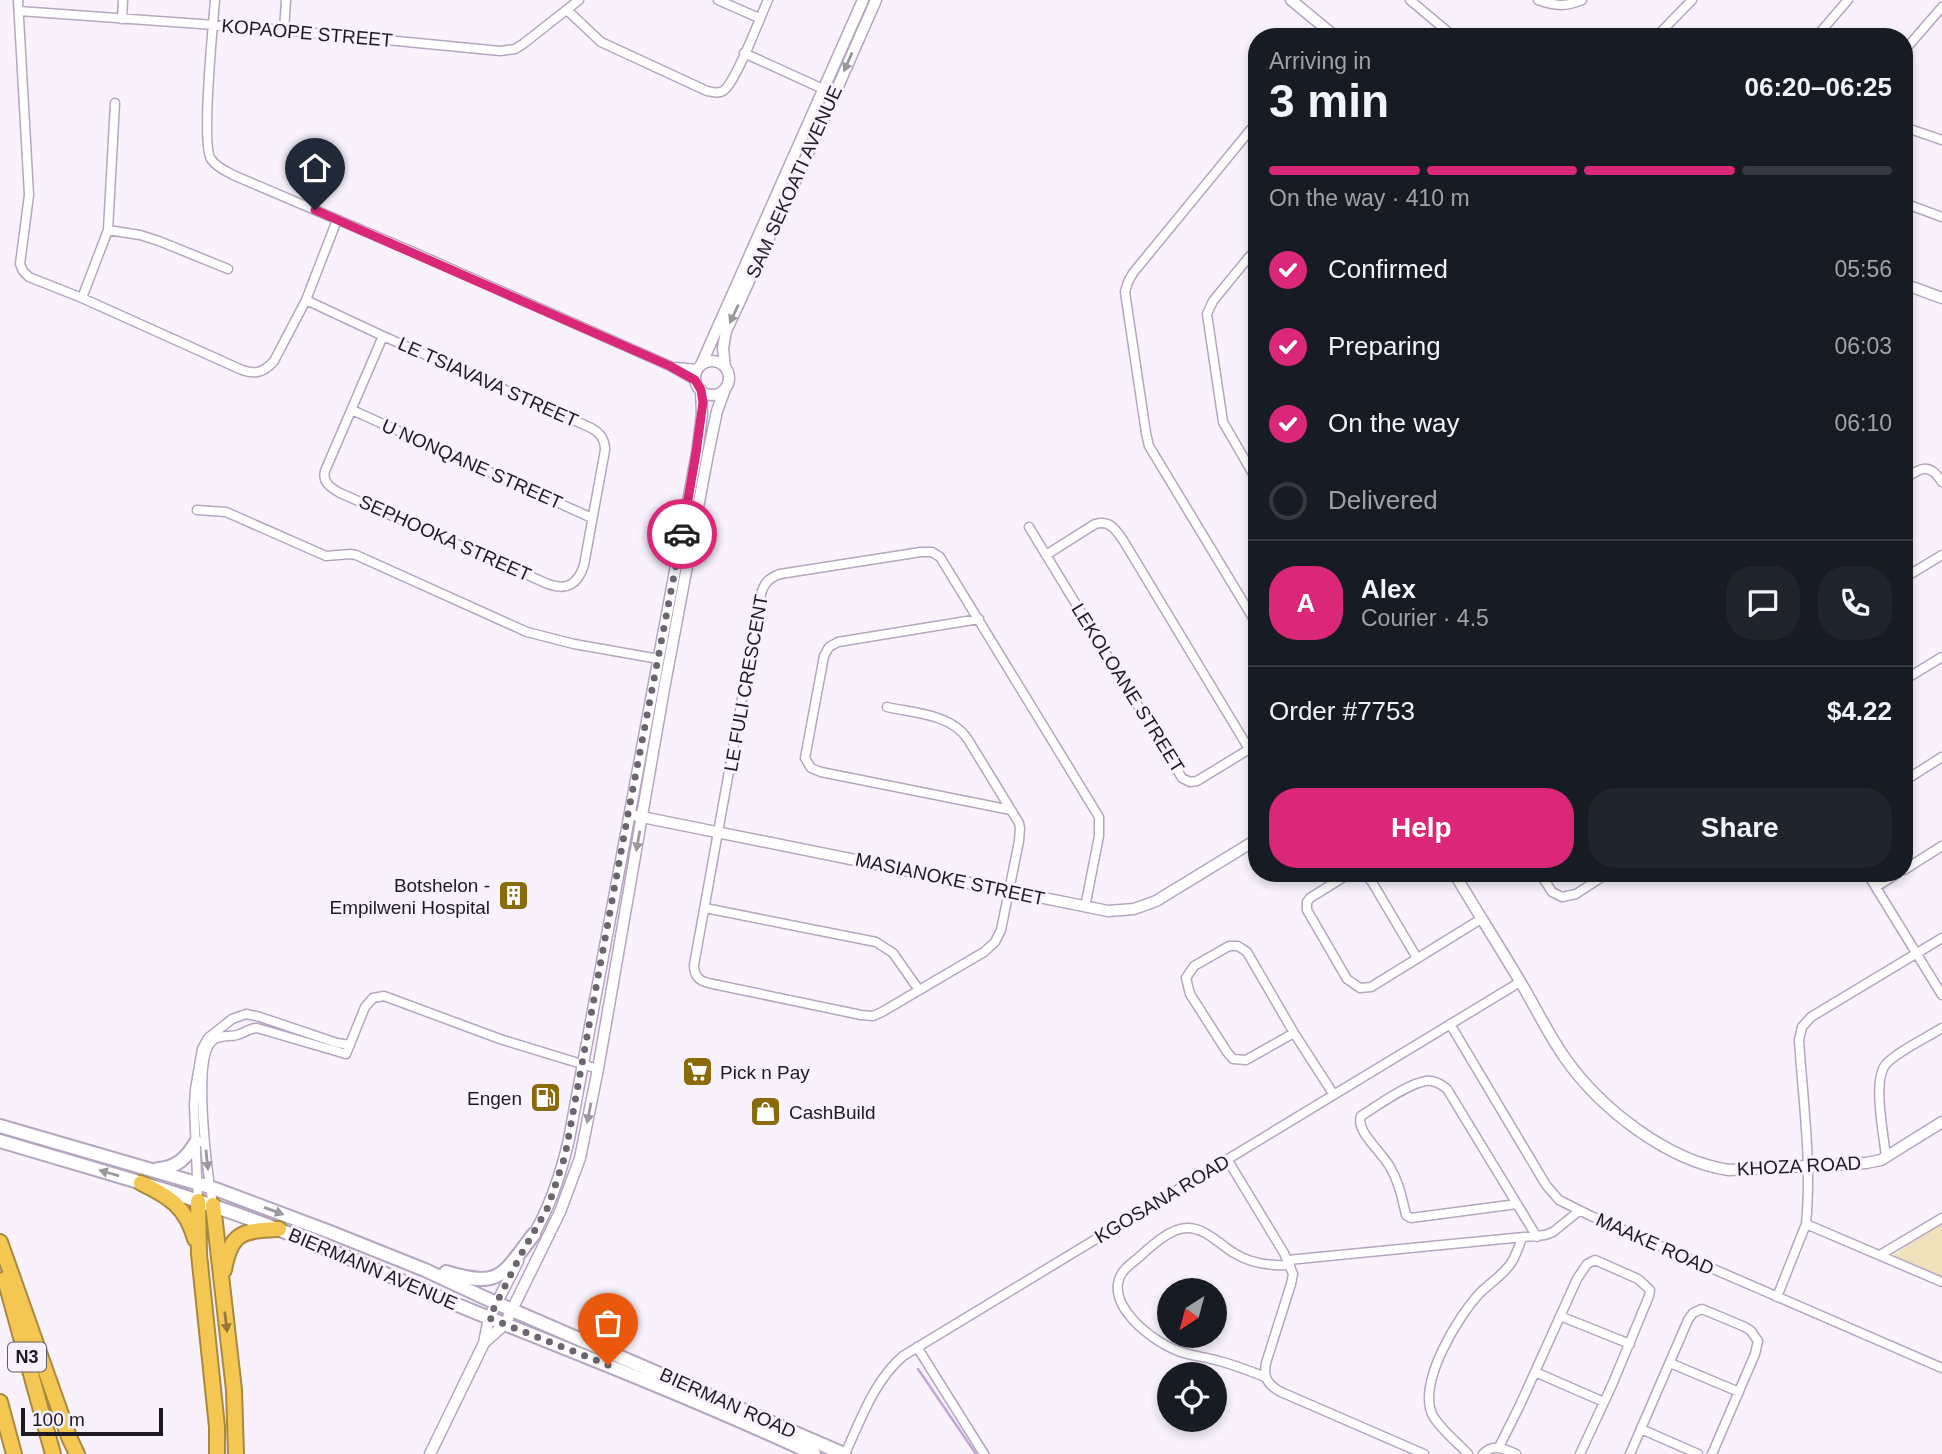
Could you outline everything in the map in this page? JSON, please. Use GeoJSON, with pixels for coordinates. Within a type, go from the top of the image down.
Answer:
{"type":"FeatureCollection","features":[{"type":"Feature","properties":{"kind":"highway"},"geometry":{"type":"LineString","coordinates":[[141,1183],[169,1197],[179,1206],[192,1229],[199,1254]]}},
{"type":"Feature","properties":{"kind":"highway"},"geometry":{"type":"LineString","coordinates":[[198,1201],[199,1254],[215,1395],[218,1447],[216,1454]]}},
{"type":"Feature","properties":{"kind":"highway"},"geometry":{"type":"LineString","coordinates":[[213,1205],[234,1390],[236,1454]]}},
{"type":"Feature","properties":{"kind":"highway"},"geometry":{"type":"LineString","coordinates":[[222,1289],[227,1252],[238,1236],[250,1231],[279,1229]]}},
{"type":"Feature","properties":{"kind":"highway"},"geometry":{"type":"LineString","coordinates":[[0,1242],[77,1454]]}},
{"type":"Feature","properties":{"kind":"highway","name":"N3"},"geometry":{"type":"LineString","coordinates":[[0,1261],[53,1454]]}},
{"type":"Feature","properties":{"kind":"highway"},"geometry":{"type":"LineString","coordinates":[[0,1402],[14,1454]]}},
{"type":"Feature","properties":{"kind":"main road","name":"BIERMANN AVENUE"},"geometry":{"type":"LineString","coordinates":[[0,1126],[204,1185],[425,1270],[496,1303]]}},
{"type":"Feature","properties":{"kind":"main road","name":"BIERMANN AVENUE"},"geometry":{"type":"LineString","coordinates":[[0,1141],[213,1205],[279,1229],[489,1318],[654,1383],[814,1454]]}},
{"type":"Feature","properties":{"kind":"main road"},"geometry":{"type":"LineString","coordinates":[[155,1170],[175,1166],[189,1154],[196,1142]]}},
{"type":"Feature","properties":{"kind":"main road"},"geometry":{"type":"LineString","coordinates":[[425,1270],[476,1281],[493,1278],[510,1265],[534,1234]]}},
{"type":"Feature","properties":{"kind":"main road","name":"BIERMAN ROAD"},"geometry":{"type":"LineString","coordinates":[[496,1303],[844,1454]]}},
{"type":"Feature","properties":{"kind":"street"},"geometry":{"type":"LineString","coordinates":[[18,0],[29,195],[20,264],[29,276],[251,373],[260,372],[274,361],[306,300],[337,220]]}},
{"type":"Feature","properties":{"kind":"street"},"geometry":{"type":"LineString","coordinates":[[122,19],[123,0]]}},
{"type":"Feature","properties":{"kind":"street"},"geometry":{"type":"LineString","coordinates":[[215,0],[209,84],[208,152],[215,165],[670,366],[698,371],[713,361],[725,367],[729,376],[717,411],[708,454],[580,1158],[567,1193],[505,1324],[484,1343]]}},
{"type":"Feature","properties":{"kind":"street"},"geometry":{"type":"LineString","coordinates":[[284,30],[286,0]]}},
{"type":"Feature","properties":{"kind":"street","name":"KOPAOPE STREET"},"geometry":{"type":"LineString","coordinates":[[19,11],[284,30],[500,51],[515,49],[523,44],[579,0]]}},
{"type":"Feature","properties":{"kind":"street"},"geometry":{"type":"LineString","coordinates":[[718,0],[759,19]]}},
{"type":"Feature","properties":{"kind":"street"},"geometry":{"type":"LineString","coordinates":[[567,10],[601,41],[713,93],[723,91],[728,86],[768,0]]}},
{"type":"Feature","properties":{"kind":"street","name":"SAM SEKOATI AVENUE"},"geometry":{"type":"LineString","coordinates":[[698,371],[863,0]]}},
{"type":"Feature","properties":{"kind":"street","name":"SAM SEKOATI AVENUE"},"geometry":{"type":"LineString","coordinates":[[725,367],[723,348],[726,331],[876,0]]}},
{"type":"Feature","properties":{"kind":"street"},"geometry":{"type":"LineString","coordinates":[[1292,0],[1323,28]]}},
{"type":"Feature","properties":{"kind":"street"},"geometry":{"type":"LineString","coordinates":[[1410,0],[1443,28]]}},
{"type":"Feature","properties":{"kind":"street"},"geometry":{"type":"LineString","coordinates":[[1538,0],[1560,6],[1582,0]]}},
{"type":"Feature","properties":{"kind":"street"},"geometry":{"type":"LineString","coordinates":[[1665,28],[1692,0]]}},
{"type":"Feature","properties":{"kind":"street"},"geometry":{"type":"LineString","coordinates":[[1824,28],[1848,0]]}},
{"type":"Feature","properties":{"kind":"street"},"geometry":{"type":"LineString","coordinates":[[1913,41],[1942,8]]}},
{"type":"Feature","properties":{"kind":"street"},"geometry":{"type":"LineString","coordinates":[[744,53],[823,89]]}},
{"type":"Feature","properties":{"kind":"street"},"geometry":{"type":"LineString","coordinates":[[82,298],[108,230],[115,103]]}},
{"type":"Feature","properties":{"kind":"street"},"geometry":{"type":"LineString","coordinates":[[1913,130],[1942,140]]}},
{"type":"Feature","properties":{"kind":"street"},"geometry":{"type":"LineString","coordinates":[[1248,133],[1133,272],[1125,292],[1149,446],[1248,610]]}},
{"type":"Feature","properties":{"kind":"street"},"geometry":{"type":"LineString","coordinates":[[1913,206],[1942,217]]}},
{"type":"Feature","properties":{"kind":"street"},"geometry":{"type":"LineString","coordinates":[[108,230],[141,235],[228,269]]}},
{"type":"Feature","properties":{"kind":"street"},"geometry":{"type":"LineString","coordinates":[[1248,260],[1213,302],[1207,314],[1223,422],[1248,465]]}},
{"type":"Feature","properties":{"kind":"street"},"geometry":{"type":"LineString","coordinates":[[1913,287],[1942,298]]}},
{"type":"Feature","properties":{"kind":"street","name":"LE TSIAVAVA STREET"},"geometry":{"type":"LineString","coordinates":[[306,300],[598,432],[604,440],[605,450],[582,572],[575,583],[569,586]]}},
{"type":"Feature","properties":{"kind":"street"},"geometry":{"type":"LineString","coordinates":[[352,410],[383,336]]}},
{"type":"Feature","properties":{"kind":"street"},"geometry":{"type":"LineString","coordinates":[[430,1454],[484,1343],[489,1318],[496,1303],[548,1207],[565,1156],[699,440],[702,414],[698,371]]}},
{"type":"Feature","properties":{"kind":"street"},"geometry":{"type":"LineString","coordinates":[[701,390],[710,395],[725,389]]}},
{"type":"Feature","properties":{"kind":"street","name":"SEPHOOKA STREET"},"geometry":{"type":"LineString","coordinates":[[352,410],[325,471],[325,480],[330,487],[548,584],[556,587],[569,586]]}},
{"type":"Feature","properties":{"kind":"street","name":"U NONQANE STREET"},"geometry":{"type":"LineString","coordinates":[[352,410],[592,518]]}},
{"type":"Feature","properties":{"kind":"street"},"geometry":{"type":"LineString","coordinates":[[1913,473],[1926,468],[1936,472],[1942,482]]}},
{"type":"Feature","properties":{"kind":"street"},"geometry":{"type":"LineString","coordinates":[[197,510],[226,512],[326,556],[356,555],[527,632],[562,642],[659,659]]}},
{"type":"Feature","properties":{"kind":"street"},"geometry":{"type":"LineString","coordinates":[[1046,555],[1095,524],[1103,522],[1111,525],[1248,739]]}},
{"type":"Feature","properties":{"kind":"street","name":"LEKOLOANE STREET"},"geometry":{"type":"LineString","coordinates":[[1029,527],[1182,778],[1190,782],[1197,781],[1248,750]]}},
{"type":"Feature","properties":{"kind":"street","name":"LE FULI CRESCENT"},"geometry":{"type":"LineString","coordinates":[[1011,810],[1020,832],[1001,930],[995,942],[984,952],[882,1012],[867,1016],[705,983],[697,978],[694,971],[761,594],[769,579],[780,574],[921,552],[932,552],[940,557],[1098,817],[1099,836],[1086,907]]}},
{"type":"Feature","properties":{"kind":"street"},"geometry":{"type":"LineString","coordinates":[[1913,573],[1942,555]]}},
{"type":"Feature","properties":{"kind":"street"},"geometry":{"type":"LineString","coordinates":[[979,619],[838,642],[829,647],[824,656],[805,758],[811,768],[821,772],[1011,810]]}},
{"type":"Feature","properties":{"kind":"street"},"geometry":{"type":"LineString","coordinates":[[1913,675],[1942,657]]}},
{"type":"Feature","properties":{"kind":"street"},"geometry":{"type":"LineString","coordinates":[[887,707],[947,720],[958,727],[1011,810]]}},
{"type":"Feature","properties":{"kind":"street"},"geometry":{"type":"LineString","coordinates":[[1913,775],[1942,757]]}},
{"type":"Feature","properties":{"kind":"street","name":"MASIANOKE STREET"},"geometry":{"type":"LineString","coordinates":[[628,814],[1086,907],[1117,911],[1149,904],[1248,846]]}},
{"type":"Feature","properties":{"kind":"street"},"geometry":{"type":"LineString","coordinates":[[1913,864],[1942,846]]}},
{"type":"Feature","properties":{"kind":"street"},"geometry":{"type":"LineString","coordinates":[[1335,882],[1314,895],[1307,902],[1307,906],[1312,921],[1354,986],[1365,988],[1481,919]]}},
{"type":"Feature","properties":{"kind":"street"},"geometry":{"type":"LineString","coordinates":[[1372,882],[1417,958]]}},
{"type":"Feature","properties":{"kind":"street","name":"KHOZA ROAD"},"geometry":{"type":"LineString","coordinates":[[1459,882],[1571,1066],[1618,1115],[1643,1134],[1686,1156],[1720,1169],[1740,1171],[1866,1163],[1886,1157],[1942,1122]]}},
{"type":"Feature","properties":{"kind":"street"},"geometry":{"type":"LineString","coordinates":[[1546,882],[1552,892],[1562,897],[1576,894],[1594,882]]}},
{"type":"Feature","properties":{"kind":"street"},"geometry":{"type":"LineString","coordinates":[[1873,882],[1942,995]]}},
{"type":"Feature","properties":{"kind":"street"},"geometry":{"type":"LineString","coordinates":[[1876,887],[1884,882]]}},
{"type":"Feature","properties":{"kind":"street"},"geometry":{"type":"LineString","coordinates":[[705,908],[876,942],[893,953],[919,990]]}},
{"type":"Feature","properties":{"kind":"street"},"geometry":{"type":"LineString","coordinates":[[1777,1297],[1806,1224],[1807,1167],[1799,1040],[1802,1027],[1811,1017],[1942,938]]}},
{"type":"Feature","properties":{"kind":"street"},"geometry":{"type":"LineString","coordinates":[[1294,1033],[1245,1060],[1233,1059],[1190,994],[1186,983],[1188,974],[1194,966],[1229,946],[1242,948],[1252,960],[1334,1095]]}},
{"type":"Feature","properties":{"kind":"street","name":"KGOSANA ROAD"},"geometry":{"type":"LineString","coordinates":[[844,1454],[884,1375],[903,1356],[1520,982]]}},
{"type":"Feature","properties":{"kind":"street"},"geometry":{"type":"LineString","coordinates":[[348,1050],[370,1001],[376,996],[384,996],[500,1039],[598,1069]]}},
{"type":"Feature","properties":{"kind":"street"},"geometry":{"type":"LineString","coordinates":[[213,1205],[204,1185],[196,1142],[194,1105],[201,1049],[208,1038],[237,1016],[252,1014],[343,1045],[348,1050]]}},
{"type":"Feature","properties":{"kind":"street","name":"MAAKE ROAD"},"geometry":{"type":"LineString","coordinates":[[1450,1024],[1546,1185],[1559,1200],[1942,1368]]}},
{"type":"Feature","properties":{"kind":"street"},"geometry":{"type":"LineString","coordinates":[[198,1201],[204,1185],[203,1089],[205,1062],[211,1041],[257,1028],[348,1050]]}},
{"type":"Feature","properties":{"kind":"street"},"geometry":{"type":"LineString","coordinates":[[1886,1157],[1880,1083],[1882,1069],[1893,1058],[1942,1028]]}},
{"type":"Feature","properties":{"kind":"street"},"geometry":{"type":"LineString","coordinates":[[1517,1204],[1411,1218],[1406,1215],[1400,1187],[1390,1165],[1361,1129],[1361,1116],[1407,1088],[1427,1081],[1440,1084],[1447,1090],[1517,1204],[1537,1237]]}},
{"type":"Feature","properties":{"kind":"street"},"geometry":{"type":"LineString","coordinates":[[1227,1159],[1289,1262],[1293,1274],[1266,1363],[1265,1377]]}},
{"type":"Feature","properties":{"kind":"street"},"geometry":{"type":"LineString","coordinates":[[1424,1454],[1281,1392],[1273,1388],[1265,1377],[1164,1345],[1150,1336],[1127,1313],[1118,1294],[1119,1280],[1126,1268],[1168,1234],[1185,1228],[1200,1231],[1248,1260],[1272,1266],[1289,1262],[1537,1237],[1553,1232],[1579,1211]]}},
{"type":"Feature","properties":{"kind":"street"},"geometry":{"type":"LineString","coordinates":[[1880,1255],[1942,1218]]}},
{"type":"Feature","properties":{"kind":"street"},"geometry":{"type":"LineString","coordinates":[[1806,1224],[1942,1282]]}},
{"type":"Feature","properties":{"kind":"street"},"geometry":{"type":"LineString","coordinates":[[1468,1454],[1433,1416],[1430,1405],[1431,1383],[1436,1364],[1456,1325],[1480,1293],[1510,1266],[1522,1238]]}},
{"type":"Feature","properties":{"kind":"street"},"geometry":{"type":"LineString","coordinates":[[1499,1447],[1583,1269],[1595,1260],[1638,1279],[1650,1290],[1630,1345],[1580,1454]]}},
{"type":"Feature","properties":{"kind":"street"},"geometry":{"type":"LineString","coordinates":[[1630,1454],[1693,1313],[1702,1308],[1745,1326],[1758,1341],[1712,1454]]}},
{"type":"Feature","properties":{"kind":"street"},"geometry":{"type":"LineString","coordinates":[[1560,1316],[1630,1345]]}},
{"type":"Feature","properties":{"kind":"street"},"geometry":{"type":"LineString","coordinates":[[917,1347],[984,1454]]}},
{"type":"Feature","properties":{"kind":"street"},"geometry":{"type":"LineString","coordinates":[[1670,1363],[1739,1392]]}},
{"type":"Feature","properties":{"kind":"street"},"geometry":{"type":"LineString","coordinates":[[1535,1372],[1604,1402]]}},
{"type":"Feature","properties":{"kind":"street"},"geometry":{"type":"LineString","coordinates":[[1641,1429],[1698,1454]]}},
{"type":"Feature","properties":{"kind":"street"},"geometry":{"type":"LineString","coordinates":[[1483,1454],[1486,1450],[1499,1447],[1516,1454]]}},
{"type":"Feature","properties":{"kind":"shaded area"},"geometry":{"type":"Polygon","coordinates":[[[1942,1223],[1942,1278],[1893,1255],[1942,1223]]]}},
{"type":"Feature","properties":{"kind":"waterway"},"geometry":{"type":"LineString","coordinates":[[918,1369],[976,1454]]}},
{"type":"Feature","properties":{"kind":"way so far"},"geometry":{"type":"LineString","coordinates":[[608,1365],[489,1318],[548,1207],[565,1156],[682,534]]}},
{"type":"Feature","properties":{"kind":"place","name":"Botshelon - Empilweni Hospital"},"geometry":{"type":"Point","coordinates":[513,896]}},
{"type":"Feature","properties":{"kind":"place","name":"Pick n Pay"},"geometry":{"type":"Point","coordinates":[697,1072]}},
{"type":"Feature","properties":{"kind":"place","name":"Engen"},"geometry":{"type":"Point","coordinates":[545,1098]}},
{"type":"Feature","properties":{"kind":"place","name":"CashBuild"},"geometry":{"type":"Point","coordinates":[766,1112]}},
{"type":"Feature","properties":{"kind":"route"},"geometry":{"type":"LineString","coordinates":[[315,210],[670,366],[695,380],[701,390],[702,414],[682,534]]}}]}
